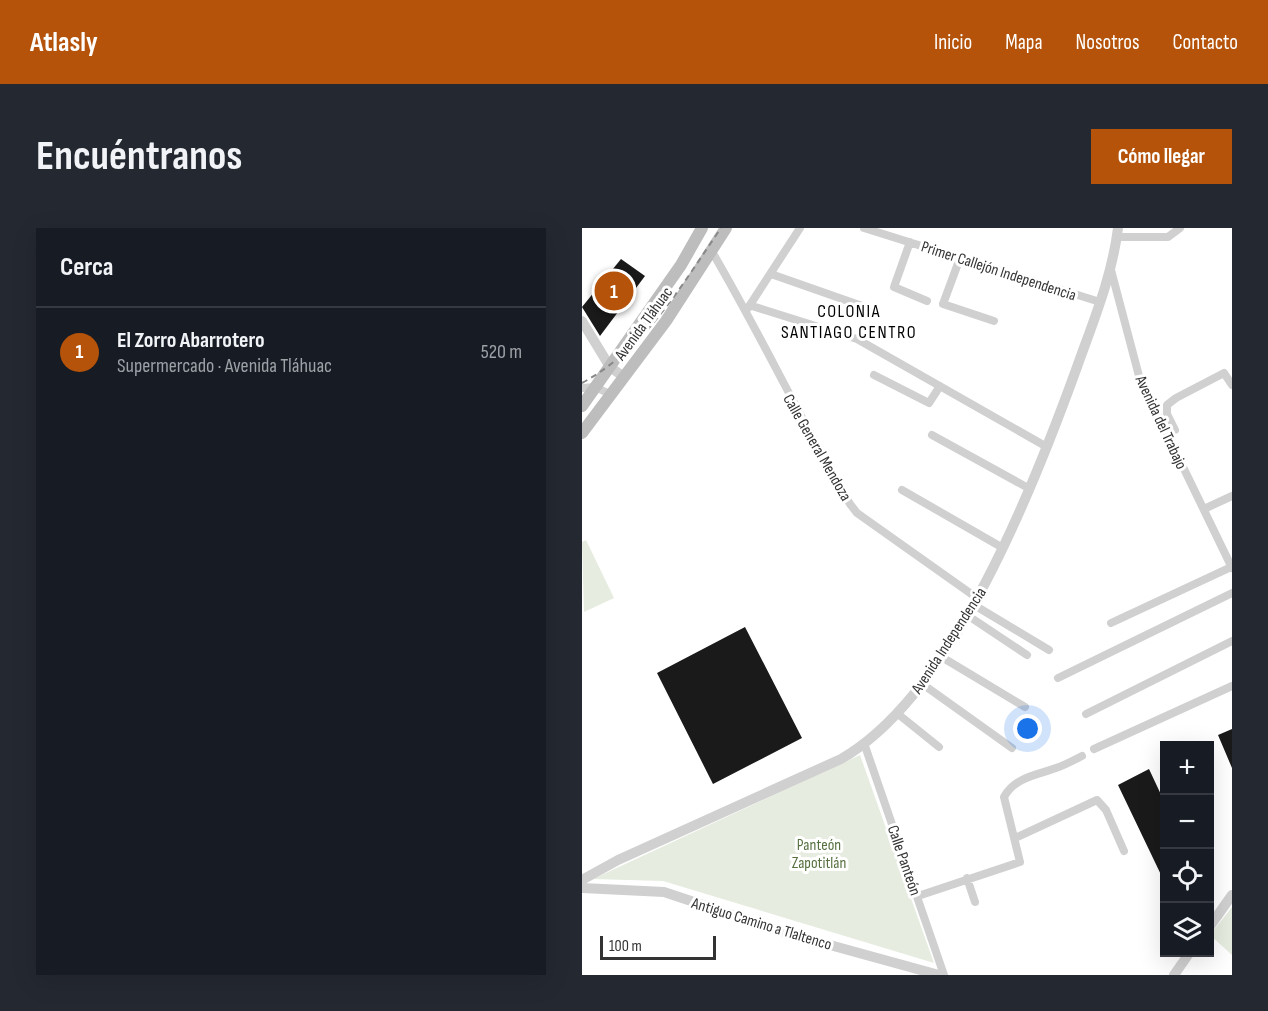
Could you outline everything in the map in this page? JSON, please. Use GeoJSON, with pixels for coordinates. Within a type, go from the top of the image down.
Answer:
{"type":"FeatureCollection","features":[{"type":"Feature","properties":{"kind":"main road","name":"Avenida Tláhuac"},"geometry":{"type":"LineString","coordinates":[[582,406],[681,265],[702,228]]}},
{"type":"Feature","properties":{"kind":"main road","name":"Avenida Tláhuac"},"geometry":{"type":"LineString","coordinates":[[582,433],[666,321],[726,228]]}},
{"type":"Feature","properties":{"kind":"street"},"geometry":{"type":"LineString","coordinates":[[800,228],[749,308],[857,339],[1047,447]]}},
{"type":"Feature","properties":{"kind":"street","name":"Primer Callejón Independencia"},"geometry":{"type":"LineString","coordinates":[[864,228],[1100,302]]}},
{"type":"Feature","properties":{"kind":"street"},"geometry":{"type":"LineString","coordinates":[[1118,233],[1168,237],[1180,228]]}},
{"type":"Feature","properties":{"kind":"street","name":"Avenida Independencia"},"geometry":{"type":"LineString","coordinates":[[582,880],[618,860],[842,759],[865,746],[898,714],[975,602],[1030,489],[1111,270],[1118,233]]}},
{"type":"Feature","properties":{"kind":"street"},"geometry":{"type":"LineString","coordinates":[[910,242],[894,286],[896,290],[927,301]]}},
{"type":"Feature","properties":{"kind":"street","name":"Calle General Mendoza"},"geometry":{"type":"LineString","coordinates":[[711,250],[749,308],[804,426],[857,513],[975,602],[1049,650]]}},
{"type":"Feature","properties":{"kind":"street"},"geometry":{"type":"LineString","coordinates":[[960,258],[943,304],[994,321]]}},
{"type":"Feature","properties":{"kind":"street","name":"Avenida del Trabajo"},"geometry":{"type":"LineString","coordinates":[[1111,270],[1139,376],[1232,567]]}},
{"type":"Feature","properties":{"kind":"street"},"geometry":{"type":"LineString","coordinates":[[771,274],[868,308]]}},
{"type":"Feature","properties":{"kind":"street"},"geometry":{"type":"LineString","coordinates":[[582,321],[610,366],[624,377]]}},
{"type":"Feature","properties":{"kind":"street"},"geometry":{"type":"LineString","coordinates":[[1175,430],[1167,414],[1167,405],[1224,373],[1228,375],[1232,385]]}},
{"type":"Feature","properties":{"kind":"street"},"geometry":{"type":"LineString","coordinates":[[874,375],[929,403],[940,386]]}},
{"type":"Feature","properties":{"kind":"street"},"geometry":{"type":"LineString","coordinates":[[582,388],[595,387],[610,394]]}},
{"type":"Feature","properties":{"kind":"street"},"geometry":{"type":"LineString","coordinates":[[932,435],[1030,489]]}},
{"type":"Feature","properties":{"kind":"street"},"geometry":{"type":"LineString","coordinates":[[902,490],[1003,548]]}},
{"type":"Feature","properties":{"kind":"street"},"geometry":{"type":"LineString","coordinates":[[1204,509],[1232,496]]}},
{"type":"Feature","properties":{"kind":"street"},"geometry":{"type":"LineString","coordinates":[[1111,623],[1232,567]]}},
{"type":"Feature","properties":{"kind":"street"},"geometry":{"type":"LineString","coordinates":[[1058,678],[1232,593]]}},
{"type":"Feature","properties":{"kind":"street"},"geometry":{"type":"LineString","coordinates":[[967,615],[1027,655]]}},
{"type":"Feature","properties":{"kind":"street"},"geometry":{"type":"LineString","coordinates":[[1086,714],[1232,641]]}},
{"type":"Feature","properties":{"kind":"street"},"geometry":{"type":"LineString","coordinates":[[940,656],[1025,707]]}},
{"type":"Feature","properties":{"kind":"street"},"geometry":{"type":"LineString","coordinates":[[921,683],[1012,748]]}},
{"type":"Feature","properties":{"kind":"street"},"geometry":{"type":"LineString","coordinates":[[1094,749],[1232,686]]}},
{"type":"Feature","properties":{"kind":"street"},"geometry":{"type":"LineString","coordinates":[[898,714],[939,747]]}},
{"type":"Feature","properties":{"kind":"street","name":"Calle Panteón"},"geometry":{"type":"LineString","coordinates":[[865,746],[918,896],[941,975]]}},
{"type":"Feature","properties":{"kind":"street"},"geometry":{"type":"LineString","coordinates":[[918,896],[1020,862],[1004,797],[1008,790],[1022,779],[1058,768],[1082,756]]}},
{"type":"Feature","properties":{"kind":"street"},"geometry":{"type":"LineString","coordinates":[[1015,838],[1097,800],[1106,810],[1124,851]]}},
{"type":"Feature","properties":{"kind":"street"},"geometry":{"type":"LineString","coordinates":[[967,878],[975,902]]}},
{"type":"Feature","properties":{"kind":"street","name":"Antiguo Camino a Tlaltenco"},"geometry":{"type":"LineString","coordinates":[[582,888],[664,892],[790,934],[941,975]]}},
{"type":"Feature","properties":{"kind":"street"},"geometry":{"type":"LineString","coordinates":[[1214,919],[1232,896]]}},
{"type":"Feature","properties":{"kind":"street"},"geometry":{"type":"LineString","coordinates":[[1174,975],[1187,957]]}},
{"type":"Feature","properties":{"kind":"green space"},"geometry":{"type":"Polygon","coordinates":[[[586,540],[614,598],[584,612],[582,542],[586,540]]]}},
{"type":"Feature","properties":{"kind":"green space","name":"Panteón Zapotitlán"},"geometry":{"type":"Polygon","coordinates":[[[860,755],[934,963],[663,881],[593,879],[860,755]]]}},
{"type":"Feature","properties":{"kind":"green space"},"geometry":{"type":"Polygon","coordinates":[[[1232,907],[1232,955],[1214,939],[1214,930],[1232,907]]]}},
{"type":"Feature","properties":{"kind":"building"},"geometry":{"type":"Polygon","coordinates":[[[621,259],[645,276],[600,336],[582,307],[621,259]]]}},
{"type":"Feature","properties":{"kind":"building"},"geometry":{"type":"Polygon","coordinates":[[[745,627],[802,738],[713,784],[657,673],[745,627]]]}},
{"type":"Feature","properties":{"kind":"building"},"geometry":{"type":"Polygon","coordinates":[[[1232,729],[1232,768],[1218,735],[1232,729]]]}},
{"type":"Feature","properties":{"kind":"building"},"geometry":{"type":"Polygon","coordinates":[[[1149,769],[1160,792],[1160,873],[1118,785],[1149,769]]]}},
{"type":"Feature","properties":{"kind":"railway"},"geometry":{"type":"LineString","coordinates":[[582,383],[605,369],[644,334],[721,228]]}},
{"type":"Feature","properties":{"kind":"place","name":"El Zorro Abarrotero"},"geometry":{"type":"Point","coordinates":[614,291]}},
{"type":"Feature","properties":{"kind":"district","name":"COLONIA SANTIAGO CENTRO"},"geometry":{"type":"Point","coordinates":[849,322]}}]}
